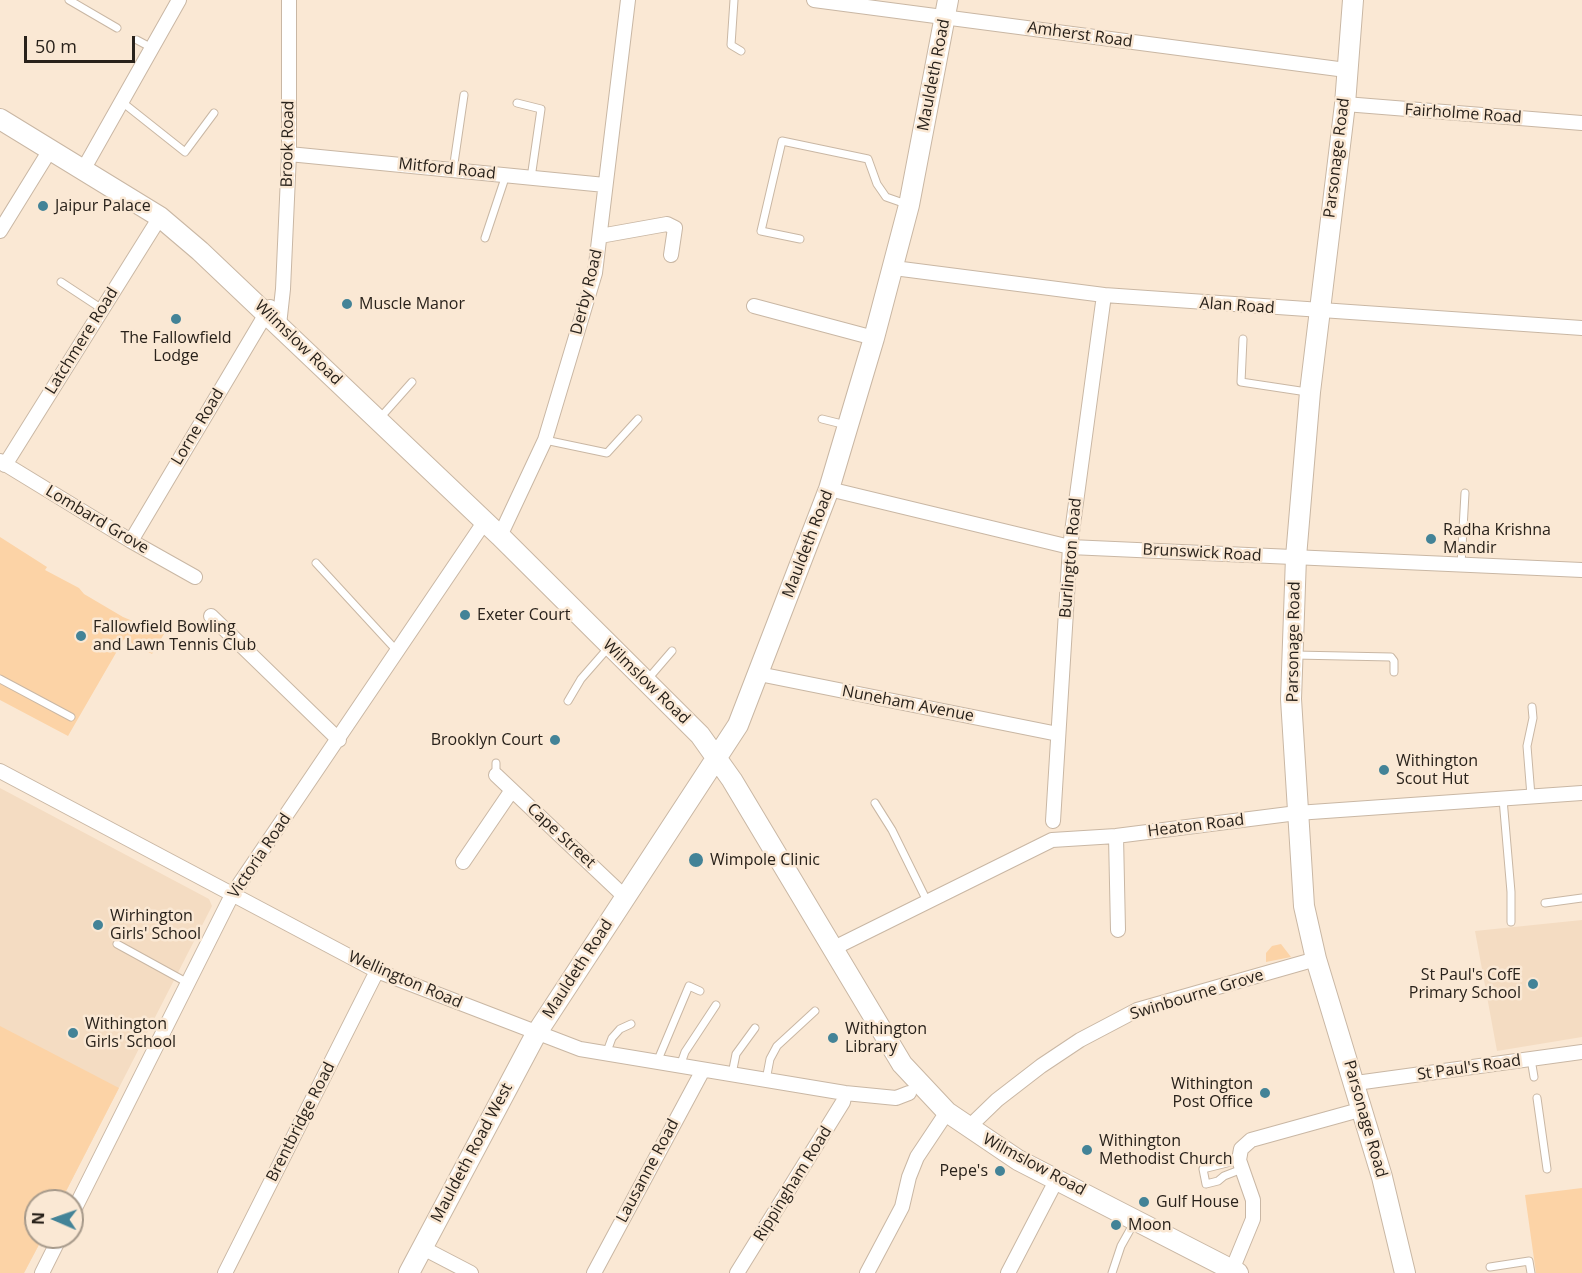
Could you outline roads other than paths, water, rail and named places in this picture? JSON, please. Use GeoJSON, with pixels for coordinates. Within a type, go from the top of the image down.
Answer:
{"type":"FeatureCollection","features":[{"type":"Feature","properties":{"kind":"street"},"geometry":{"type":"LineString","coordinates":[[82,170],[179,0]]}},
{"type":"Feature","properties":{"kind":"street","name":"Brook Road"},"geometry":{"type":"LineString","coordinates":[[273,319],[284,289],[289,153],[289,0]]}},
{"type":"Feature","properties":{"kind":"street","name":"Derby Road"},"geometry":{"type":"LineString","coordinates":[[500,536],[545,440],[595,273],[628,0]]}},
{"type":"Feature","properties":{"kind":"street","name":"Amherst Road"},"geometry":{"type":"LineString","coordinates":[[814,0],[947,8],[1346,70]]}},
{"type":"Feature","properties":{"kind":"street","name":"Parsonage Road"},"geometry":{"type":"LineString","coordinates":[[1353,0],[1345,104],[1318,312],[1296,557],[1292,655],[1297,813],[1304,906],[1316,959],[1356,1083],[1396,1229],[1405,1273]]}},
{"type":"Feature","properties":{"kind":"street","name":"Mauldeth Road"},"geometry":{"type":"LineString","coordinates":[[536,1034],[738,725],[759,674],[829,489],[894,268],[909,205],[947,8]]}},
{"type":"Feature","properties":{"kind":"street","name":"Fairholme Road"},"geometry":{"type":"LineString","coordinates":[[1345,104],[1582,123]]}},
{"type":"Feature","properties":{"kind":"street","name":"Wilmslow Road"},"geometry":{"type":"LineString","coordinates":[[0,119],[160,217],[273,319],[485,521],[700,735],[717,756],[902,1064],[947,1112],[1018,1160],[1235,1271]]}},
{"type":"Feature","properties":{"kind":"street"},"geometry":{"type":"LineString","coordinates":[[0,231],[50,150]]}},
{"type":"Feature","properties":{"kind":"street","name":"Mitford Road"},"geometry":{"type":"LineString","coordinates":[[289,153],[605,185]]}},
{"type":"Feature","properties":{"kind":"street","name":"Latchmere Road"},"geometry":{"type":"LineString","coordinates":[[3,463],[160,217]]}},
{"type":"Feature","properties":{"kind":"street"},"geometry":{"type":"LineString","coordinates":[[600,236],[667,224],[675,228],[671,255]]}},
{"type":"Feature","properties":{"kind":"street","name":"Alan Road"},"geometry":{"type":"LineString","coordinates":[[894,268],[1104,296],[1582,328]]}},
{"type":"Feature","properties":{"kind":"street","name":"Burlington Road"},"geometry":{"type":"LineString","coordinates":[[1053,821],[1070,547],[1104,296]]}},
{"type":"Feature","properties":{"kind":"street"},"geometry":{"type":"LineString","coordinates":[[754,306],[874,338]]}},
{"type":"Feature","properties":{"kind":"street","name":"Lorne Road"},"geometry":{"type":"LineString","coordinates":[[130,541],[273,319]]}},
{"type":"Feature","properties":{"kind":"street","name":"Lombard Grove"},"geometry":{"type":"LineString","coordinates":[[3,463],[130,541],[195,577]]}},
{"type":"Feature","properties":{"kind":"street","name":"Brunswick Road"},"geometry":{"type":"LineString","coordinates":[[829,489],[1070,547],[1582,570]]}},
{"type":"Feature","properties":{"kind":"street","name":"Victoria Road"},"geometry":{"type":"LineString","coordinates":[[84,1190],[232,895],[485,521]]}},
{"type":"Feature","properties":{"kind":"street"},"geometry":{"type":"LineString","coordinates":[[211,616],[339,740]]}},
{"type":"Feature","properties":{"kind":"street","name":"Nuneham Avenue"},"geometry":{"type":"LineString","coordinates":[[759,674],[1058,734]]}},
{"type":"Feature","properties":{"kind":"street","name":"Cape Street"},"geometry":{"type":"LineString","coordinates":[[496,769],[512,790],[626,897]]}},
{"type":"Feature","properties":{"kind":"street","name":"Wellington Road"},"geometry":{"type":"LineString","coordinates":[[0,771],[377,971],[580,1050],[845,1093],[896,1098],[909,1093]]}},
{"type":"Feature","properties":{"kind":"street"},"geometry":{"type":"LineString","coordinates":[[463,862],[512,790]]}},
{"type":"Feature","properties":{"kind":"street","name":"Heaton Road"},"geometry":{"type":"LineString","coordinates":[[834,948],[1052,840],[1116,836],[1297,813],[1582,793]]}},
{"type":"Feature","properties":{"kind":"street"},"geometry":{"type":"LineString","coordinates":[[1116,836],[1118,930]]}},
{"type":"Feature","properties":{"kind":"street","name":"Swinbourne Grove"},"geometry":{"type":"LineString","coordinates":[[968,1128],[997,1100],[1041,1066],[1080,1040],[1137,1010],[1316,959]]}},
{"type":"Feature","properties":{"kind":"street","name":"Brentbridge Road"},"geometry":{"type":"LineString","coordinates":[[225,1273],[377,971]]}},
{"type":"Feature","properties":{"kind":"street","name":"Mauldeth Road West"},"geometry":{"type":"LineString","coordinates":[[409,1273],[536,1034]]}},
{"type":"Feature","properties":{"kind":"street","name":"St Paul's Road"},"geometry":{"type":"LineString","coordinates":[[1356,1083],[1582,1052]]}},
{"type":"Feature","properties":{"kind":"street","name":"Lausanne Road"},"geometry":{"type":"LineString","coordinates":[[594,1273],[703,1070]]}},
{"type":"Feature","properties":{"kind":"street","name":"Rippingham Road"},"geometry":{"type":"LineString","coordinates":[[737,1273],[843,1102],[845,1093]]}},
{"type":"Feature","properties":{"kind":"street"},"geometry":{"type":"LineString","coordinates":[[1235,1271],[1253,1219],[1253,1200],[1241,1164],[1241,1149],[1251,1140],[1363,1109]]}},
{"type":"Feature","properties":{"kind":"street"},"geometry":{"type":"LineString","coordinates":[[867,1273],[902,1208],[909,1177],[917,1157],[947,1112]]}},
{"type":"Feature","properties":{"kind":"street"},"geometry":{"type":"LineString","coordinates":[[1008,1273],[1057,1179]]}},
{"type":"Feature","properties":{"kind":"street"},"geometry":{"type":"LineString","coordinates":[[421,1248],[471,1273]]}},
{"type":"Feature","properties":{"kind":"street"},"geometry":{"type":"LineString","coordinates":[[42,1273],[54,1249]]}},
{"type":"Feature","properties":{"kind":"lane"},"geometry":{"type":"LineString","coordinates":[[69,0],[117,28]]}},
{"type":"Feature","properties":{"kind":"lane"},"geometry":{"type":"LineString","coordinates":[[734,0],[731,45],[741,51]]}},
{"type":"Feature","properties":{"kind":"lane"},"geometry":{"type":"LineString","coordinates":[[137,40],[152,48]]}},
{"type":"Feature","properties":{"kind":"lane"},"geometry":{"type":"LineString","coordinates":[[453,170],[464,95]]}},
{"type":"Feature","properties":{"kind":"lane"},"geometry":{"type":"LineString","coordinates":[[122,102],[186,152],[214,113]]}},
{"type":"Feature","properties":{"kind":"lane"},"geometry":{"type":"LineString","coordinates":[[517,103],[541,109],[531,178]]}},
{"type":"Feature","properties":{"kind":"lane"},"geometry":{"type":"LineString","coordinates":[[800,239],[761,231],[782,141],[868,159],[877,184],[886,197],[909,205]]}},
{"type":"Feature","properties":{"kind":"lane"},"geometry":{"type":"LineString","coordinates":[[485,238],[506,175]]}},
{"type":"Feature","properties":{"kind":"lane"},"geometry":{"type":"LineString","coordinates":[[61,282],[102,309]]}},
{"type":"Feature","properties":{"kind":"lane"},"geometry":{"type":"LineString","coordinates":[[1243,339],[1241,382],[1310,392]]}},
{"type":"Feature","properties":{"kind":"lane"},"geometry":{"type":"LineString","coordinates":[[378,420],[412,382]]}},
{"type":"Feature","properties":{"kind":"lane"},"geometry":{"type":"LineString","coordinates":[[545,440],[607,453],[638,419]]}},
{"type":"Feature","properties":{"kind":"lane"},"geometry":{"type":"LineString","coordinates":[[822,419],[848,426]]}},
{"type":"Feature","properties":{"kind":"lane"},"geometry":{"type":"LineString","coordinates":[[1461,565],[1465,493]]}},
{"type":"Feature","properties":{"kind":"lane"},"geometry":{"type":"LineString","coordinates":[[316,563],[397,651]]}},
{"type":"Feature","properties":{"kind":"lane"},"geometry":{"type":"LineString","coordinates":[[568,701],[581,680],[609,646]]}},
{"type":"Feature","properties":{"kind":"lane"},"geometry":{"type":"LineString","coordinates":[[646,682],[672,651]]}},
{"type":"Feature","properties":{"kind":"lane"},"geometry":{"type":"LineString","coordinates":[[1292,655],[1391,657],[1394,661],[1394,672]]}},
{"type":"Feature","properties":{"kind":"lane"},"geometry":{"type":"LineString","coordinates":[[0,679],[71,717]]}},
{"type":"Feature","properties":{"kind":"lane"},"geometry":{"type":"LineString","coordinates":[[1531,796],[1527,746],[1533,718],[1532,707]]}},
{"type":"Feature","properties":{"kind":"lane"},"geometry":{"type":"LineString","coordinates":[[1503,799],[1511,892],[1511,922]]}},
{"type":"Feature","properties":{"kind":"lane"},"geometry":{"type":"LineString","coordinates":[[875,803],[892,830],[927,901]]}},
{"type":"Feature","properties":{"kind":"lane"},"geometry":{"type":"LineString","coordinates":[[1545,903],[1582,898]]}},
{"type":"Feature","properties":{"kind":"lane"},"geometry":{"type":"LineString","coordinates":[[117,944],[188,983]]}},
{"type":"Feature","properties":{"kind":"lane"},"geometry":{"type":"LineString","coordinates":[[657,1062],[689,986],[700,991]]}},
{"type":"Feature","properties":{"kind":"lane"},"geometry":{"type":"LineString","coordinates":[[680,1066],[685,1052],[716,1005]]}},
{"type":"Feature","properties":{"kind":"lane"},"geometry":{"type":"LineString","coordinates":[[766,1080],[770,1059],[777,1046],[814,1011]]}},
{"type":"Feature","properties":{"kind":"lane"},"geometry":{"type":"LineString","coordinates":[[606,1054],[612,1038],[620,1029],[631,1024]]}},
{"type":"Feature","properties":{"kind":"lane"},"geometry":{"type":"LineString","coordinates":[[732,1074],[736,1054],[755,1028]]}},
{"type":"Feature","properties":{"kind":"lane"},"geometry":{"type":"LineString","coordinates":[[1531,1059],[1534,1077]]}},
{"type":"Feature","properties":{"kind":"lane"},"geometry":{"type":"LineString","coordinates":[[1537,1098],[1547,1168]]}},
{"type":"Feature","properties":{"kind":"lane"},"geometry":{"type":"LineString","coordinates":[[1241,1164],[1218,1182],[1206,1184],[1203,1169],[1241,1164]]}},
{"type":"Feature","properties":{"kind":"lane"},"geometry":{"type":"LineString","coordinates":[[1221,1166],[1224,1176]]}},
{"type":"Feature","properties":{"kind":"lane"},"geometry":{"type":"LineString","coordinates":[[1112,1273],[1121,1246],[1136,1219]]}},
{"type":"Feature","properties":{"kind":"lane"},"geometry":{"type":"LineString","coordinates":[[1490,1267],[1529,1261],[1530,1273]]}},
{"type":"Feature","properties":{"kind":"place","name":"Jaipur Palace"},"geometry":{"type":"Point","coordinates":[43,206]}},
{"type":"Feature","properties":{"kind":"place","name":"Muscle Manor"},"geometry":{"type":"Point","coordinates":[347,304]}},
{"type":"Feature","properties":{"kind":"place","name":"The Fallowfield Lodge"},"geometry":{"type":"Point","coordinates":[176,319]}},
{"type":"Feature","properties":{"kind":"place","name":"Radha Krishna Mandir"},"geometry":{"type":"Point","coordinates":[1431,539]}},
{"type":"Feature","properties":{"kind":"place","name":"Exeter Court"},"geometry":{"type":"Point","coordinates":[465,615]}},
{"type":"Feature","properties":{"kind":"place","name":"Fallowfield Bowling and Lawn Tennis Club"},"geometry":{"type":"Point","coordinates":[81,636]}},
{"type":"Feature","properties":{"kind":"place","name":"Brooklyn Court"},"geometry":{"type":"Point","coordinates":[555,740]}},
{"type":"Feature","properties":{"kind":"place","name":"Withington Scout Hut"},"geometry":{"type":"Point","coordinates":[1384,770]}},
{"type":"Feature","properties":{"kind":"place","name":"Wimpole Clinic"},"geometry":{"type":"Point","coordinates":[696,860]}},
{"type":"Feature","properties":{"kind":"place","name":"Wirhington Girls' School"},"geometry":{"type":"Point","coordinates":[98,925]}},
{"type":"Feature","properties":{"kind":"place","name":"St Paul's CofE Primary School"},"geometry":{"type":"Point","coordinates":[1533,984]}},
{"type":"Feature","properties":{"kind":"place","name":"Withington Girls' School"},"geometry":{"type":"Point","coordinates":[73,1033]}},
{"type":"Feature","properties":{"kind":"place","name":"Withington Library"},"geometry":{"type":"Point","coordinates":[833,1038]}},
{"type":"Feature","properties":{"kind":"place","name":"Withington Post Office"},"geometry":{"type":"Point","coordinates":[1265,1093]}},
{"type":"Feature","properties":{"kind":"place","name":"Withington Methodist Church"},"geometry":{"type":"Point","coordinates":[1087,1150]}},
{"type":"Feature","properties":{"kind":"place","name":"Pepe's"},"geometry":{"type":"Point","coordinates":[1000,1171]}},
{"type":"Feature","properties":{"kind":"place","name":"Gulf House"},"geometry":{"type":"Point","coordinates":[1144,1202]}},
{"type":"Feature","properties":{"kind":"place","name":"Moon"},"geometry":{"type":"Point","coordinates":[1116,1225]}}]}
